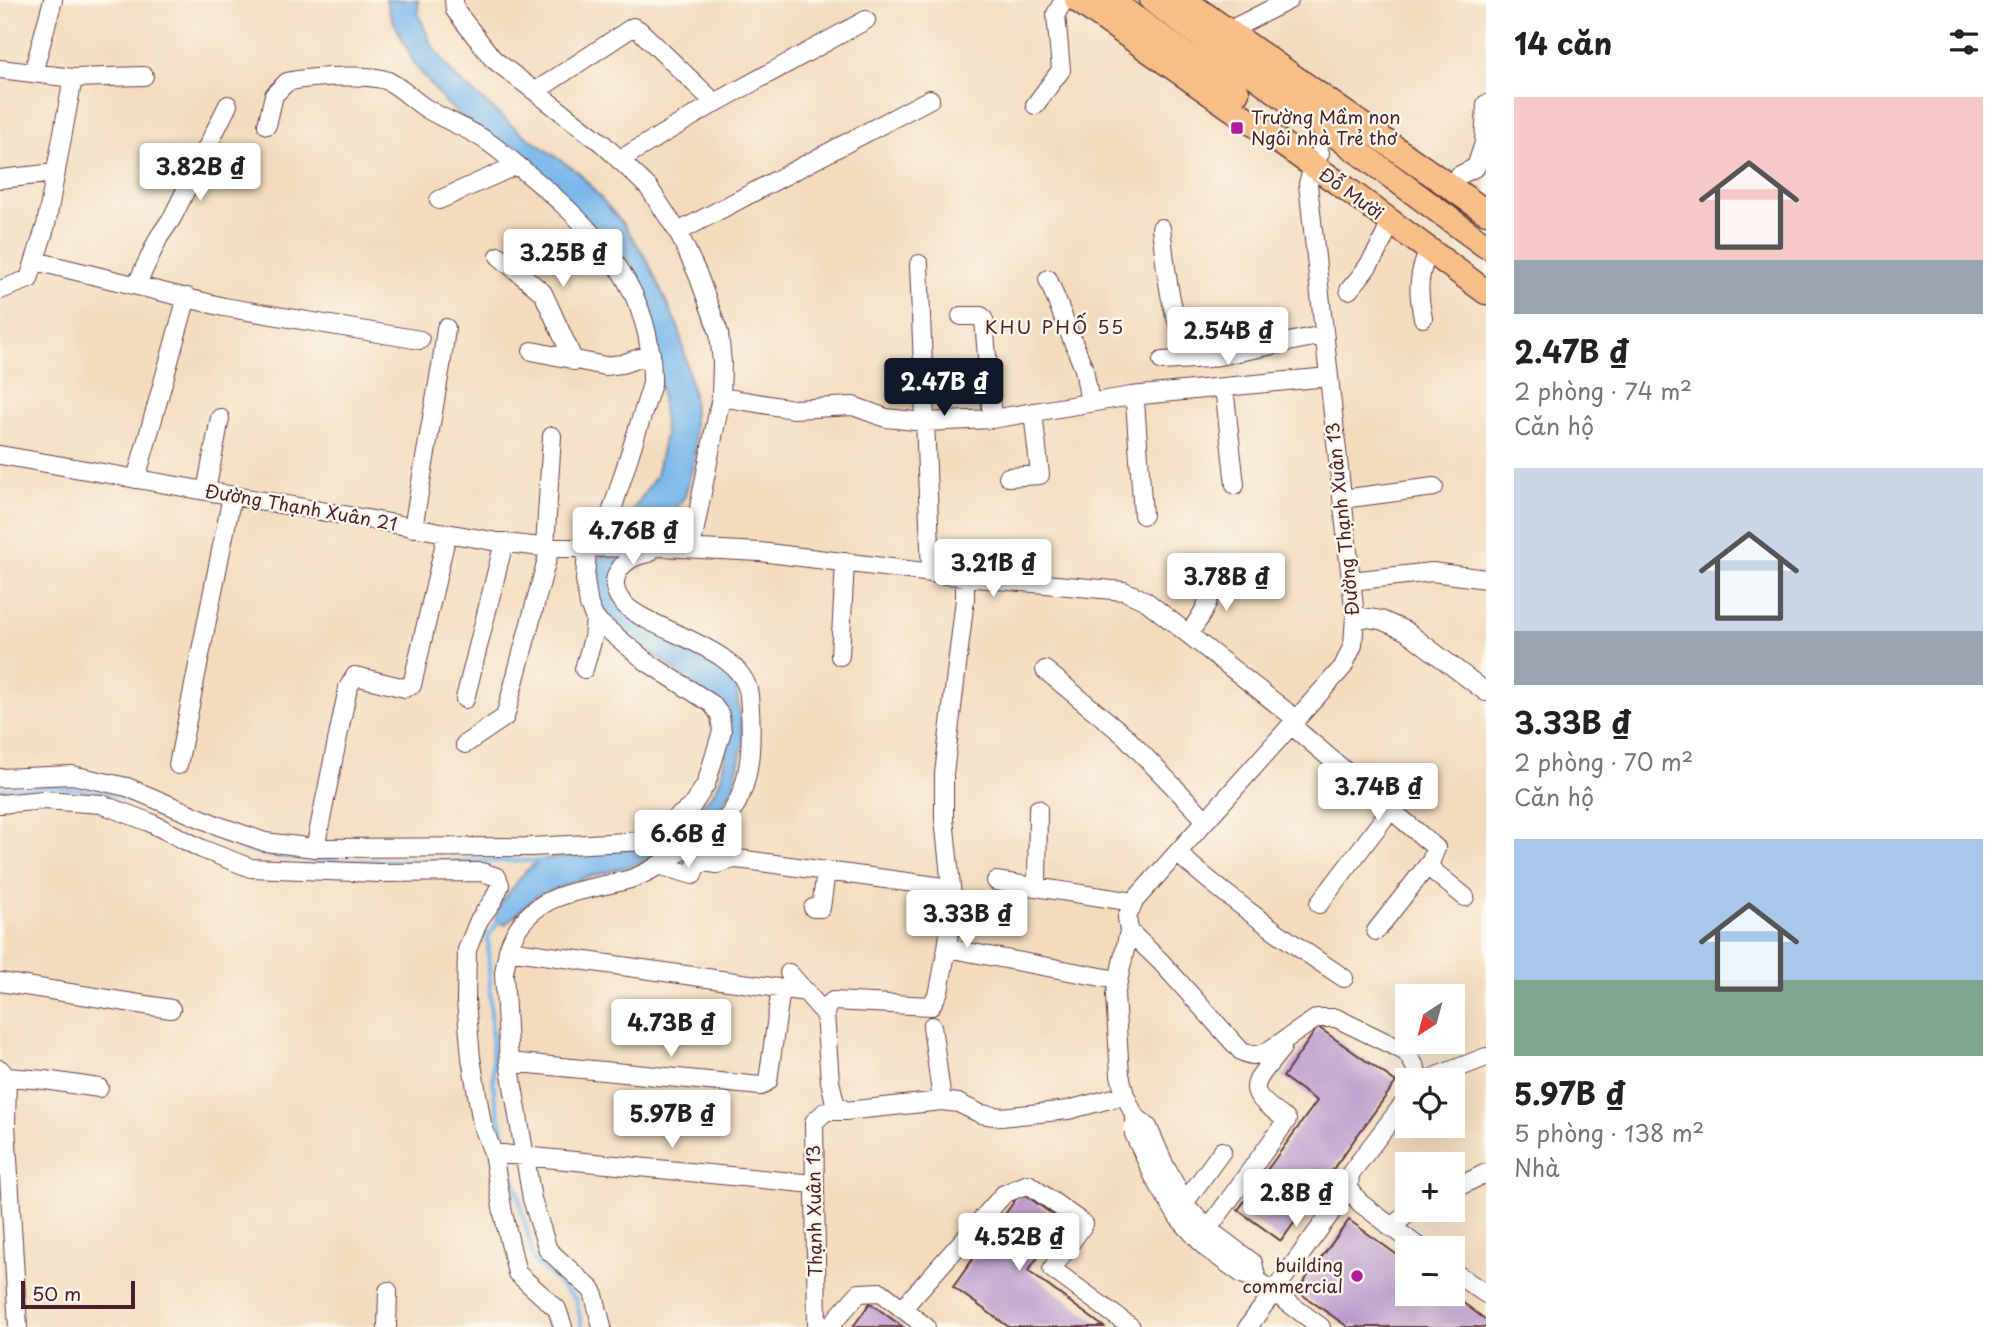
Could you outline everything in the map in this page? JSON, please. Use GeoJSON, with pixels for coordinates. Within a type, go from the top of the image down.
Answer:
{"type":"FeatureCollection","features":[{"type":"Feature","properties":{"kind":"highway","name":"Đỗ Mười"},"geometry":{"type":"LineString","coordinates":[[1077,0],[1486,272]]}},
{"type":"Feature","properties":{"kind":"highway","name":"Đỗ Mười"},"geometry":{"type":"LineString","coordinates":[[1110,0],[1316,160],[1390,222],[1486,292]]}},
{"type":"Feature","properties":{"kind":"highway"},"geometry":{"type":"LineString","coordinates":[[1152,0],[1222,39],[1486,212]]}},
{"type":"Feature","properties":{"kind":"highway"},"geometry":{"type":"LineString","coordinates":[[1184,0],[1222,39],[1486,246]]}},
{"type":"Feature","properties":{"kind":"street"},"geometry":{"type":"LineString","coordinates":[[33,73],[53,0]]}},
{"type":"Feature","properties":{"kind":"street"},"geometry":{"type":"LineString","coordinates":[[454,0],[455,10],[494,58],[619,160],[649,188],[678,232],[698,275],[719,333],[722,363],[721,397],[691,548]]}},
{"type":"Feature","properties":{"kind":"street"},"geometry":{"type":"LineString","coordinates":[[1035,105],[1061,70],[1056,15],[1064,0]]}},
{"type":"Feature","properties":{"kind":"street"},"geometry":{"type":"LineString","coordinates":[[1222,39],[1289,0]]}},
{"type":"Feature","properties":{"kind":"street"},"geometry":{"type":"LineString","coordinates":[[619,160],[715,103],[866,20]]}},
{"type":"Feature","properties":{"kind":"street"},"geometry":{"type":"LineString","coordinates":[[536,91],[633,27],[715,103]]}},
{"type":"Feature","properties":{"kind":"street"},"geometry":{"type":"LineString","coordinates":[[0,69],[73,78],[144,76]]}},
{"type":"Feature","properties":{"kind":"street"},"geometry":{"type":"LineString","coordinates":[[267,125],[274,95],[287,82],[340,76],[386,80],[427,108],[487,141],[517,165],[576,214],[622,269],[641,314],[651,354],[652,384],[585,580],[589,605],[595,620],[593,638],[583,669]]}},
{"type":"Feature","properties":{"kind":"street"},"geometry":{"type":"LineString","coordinates":[[0,290],[29,279],[46,225],[73,78]]}},
{"type":"Feature","properties":{"kind":"street"},"geometry":{"type":"LineString","coordinates":[[678,232],[930,99]]}},
{"type":"Feature","properties":{"kind":"street"},"geometry":{"type":"LineString","coordinates":[[1451,188],[1458,176],[1476,167],[1485,143],[1486,104]]}},
{"type":"Feature","properties":{"kind":"street"},"geometry":{"type":"LineString","coordinates":[[137,284],[228,105]]}},
{"type":"Feature","properties":{"kind":"street","name":"Đường Thạnh Xuân 13"},"geometry":{"type":"LineString","coordinates":[[1134,902],[1343,667],[1353,645],[1355,616],[1308,184],[1316,160]]}},
{"type":"Feature","properties":{"kind":"street"},"geometry":{"type":"LineString","coordinates":[[439,200],[517,165]]}},
{"type":"Feature","properties":{"kind":"street"},"geometry":{"type":"LineString","coordinates":[[0,179],[56,173]]}},
{"type":"Feature","properties":{"kind":"street"},"geometry":{"type":"LineString","coordinates":[[1349,290],[1368,268],[1382,244],[1390,222]]}},
{"type":"Feature","properties":{"kind":"street"},"geometry":{"type":"LineString","coordinates":[[1161,228],[1174,309],[1185,336],[1195,350],[1209,358]]}},
{"type":"Feature","properties":{"kind":"street"},"geometry":{"type":"LineString","coordinates":[[1423,318],[1418,297],[1422,268],[1429,252]]}},
{"type":"Feature","properties":{"kind":"street"},"geometry":{"type":"LineString","coordinates":[[499,256],[543,293],[574,362]]}},
{"type":"Feature","properties":{"kind":"street"},"geometry":{"type":"LineString","coordinates":[[35,261],[223,307],[420,340]]}},
{"type":"Feature","properties":{"kind":"street"},"geometry":{"type":"LineString","coordinates":[[919,264],[931,573]]}},
{"type":"Feature","properties":{"kind":"street"},"geometry":{"type":"LineString","coordinates":[[1048,279],[1084,369],[1090,402]]}},
{"type":"Feature","properties":{"kind":"street"},"geometry":{"type":"LineString","coordinates":[[136,479],[187,297]]}},
{"type":"Feature","properties":{"kind":"street"},"geometry":{"type":"LineString","coordinates":[[961,316],[974,314],[984,320],[992,419]]}},
{"type":"Feature","properties":{"kind":"street"},"geometry":{"type":"LineString","coordinates":[[412,527],[446,328]]}},
{"type":"Feature","properties":{"kind":"street"},"geometry":{"type":"LineString","coordinates":[[1162,361],[1209,358],[1323,335]]}},
{"type":"Feature","properties":{"kind":"street"},"geometry":{"type":"LineString","coordinates":[[532,351],[574,362],[614,366],[651,354]]}},
{"type":"Feature","properties":{"kind":"street"},"geometry":{"type":"LineString","coordinates":[[721,397],[793,409],[853,406],[886,418],[925,422],[992,419],[1131,396],[1328,377]]}},
{"type":"Feature","properties":{"kind":"street"},"geometry":{"type":"LineString","coordinates":[[1224,387],[1235,485]]}},
{"type":"Feature","properties":{"kind":"street"},"geometry":{"type":"LineString","coordinates":[[1131,396],[1135,401],[1143,515]]}},
{"type":"Feature","properties":{"kind":"street"},"geometry":{"type":"LineString","coordinates":[[1008,477],[1040,475],[1033,412]]}},
{"type":"Feature","properties":{"kind":"street"},"geometry":{"type":"LineString","coordinates":[[206,491],[220,418]]}},
{"type":"Feature","properties":{"kind":"street"},"geometry":{"type":"LineString","coordinates":[[465,744],[505,717],[548,547],[552,436]]}},
{"type":"Feature","properties":{"kind":"street","name":"Đường Thạnh Xuân 21"},"geometry":{"type":"LineString","coordinates":[[0,455],[504,542],[548,547],[666,547]]}},
{"type":"Feature","properties":{"kind":"street"},"geometry":{"type":"LineString","coordinates":[[1342,499],[1434,487]]}},
{"type":"Feature","properties":{"kind":"street"},"geometry":{"type":"LineString","coordinates":[[178,765],[232,496]]}},
{"type":"Feature","properties":{"kind":"street"},"geometry":{"type":"LineString","coordinates":[[315,848],[348,688],[355,676],[405,688],[412,685],[447,534]]}},
{"type":"Feature","properties":{"kind":"street"},"geometry":{"type":"LineString","coordinates":[[466,699],[504,542]]}},
{"type":"Feature","properties":{"kind":"street"},"geometry":{"type":"LineString","coordinates":[[602,1327],[593,1291],[548,1250],[532,1199],[509,1062],[504,972],[508,950],[523,921],[546,901],[586,887],[626,881],[704,837],[730,814],[745,780],[750,745],[748,683],[739,671],[681,634],[634,611],[619,598],[616,580],[624,562],[638,555],[661,552],[666,547],[760,552],[965,577],[1124,591],[1146,601],[1294,722],[1436,848],[1427,866],[1376,931]]}},
{"type":"Feature","properties":{"kind":"street"},"geometry":{"type":"LineString","coordinates":[[840,656],[845,562]]}},
{"type":"Feature","properties":{"kind":"street"},"geometry":{"type":"LineString","coordinates":[[1188,634],[1209,603],[1217,569]]}},
{"type":"Feature","properties":{"kind":"street"},"geometry":{"type":"LineString","coordinates":[[1351,581],[1432,572],[1483,583]]}},
{"type":"Feature","properties":{"kind":"street"},"geometry":{"type":"LineString","coordinates":[[845,1111],[835,1103],[830,1081],[825,1014],[827,1006],[833,1001],[931,1006],[939,991],[953,905],[944,819],[944,774],[965,599],[965,577]]}},
{"type":"Feature","properties":{"kind":"street"},"geometry":{"type":"LineString","coordinates":[[1355,616],[1381,620],[1406,631],[1486,692]]}},
{"type":"Feature","properties":{"kind":"street"},"geometry":{"type":"LineString","coordinates":[[0,778],[72,775],[127,786],[219,826],[265,842],[315,848],[530,847],[646,841],[692,807],[706,784],[722,731],[720,715],[712,704],[647,662],[595,620]]}},
{"type":"Feature","properties":{"kind":"street"},"geometry":{"type":"LineString","coordinates":[[1045,670],[1124,735],[1206,820]]}},
{"type":"Feature","properties":{"kind":"street"},"geometry":{"type":"LineString","coordinates":[[1319,904],[1413,780]]}},
{"type":"Feature","properties":{"kind":"street"},"geometry":{"type":"LineString","coordinates":[[0,804],[44,800],[100,804],[149,822],[202,849],[251,867],[379,873],[482,872],[497,877],[500,885],[467,950],[465,979],[471,1058],[482,1124],[493,1153],[517,1273],[557,1309],[563,1327]]}},
{"type":"Feature","properties":{"kind":"street"},"geometry":{"type":"LineString","coordinates":[[1037,887],[1038,809]]}},
{"type":"Feature","properties":{"kind":"street"},"geometry":{"type":"LineString","coordinates":[[1177,853],[1292,943],[1344,978]]}},
{"type":"Feature","properties":{"kind":"street"},"geometry":{"type":"LineString","coordinates":[[658,865],[693,875],[697,861],[717,864],[734,859],[951,888]]}},
{"type":"Feature","properties":{"kind":"street"},"geometry":{"type":"LineString","coordinates":[[1427,866],[1465,897]]}},
{"type":"Feature","properties":{"kind":"street"},"geometry":{"type":"LineString","coordinates":[[813,908],[821,908],[826,871]]}},
{"type":"Feature","properties":{"kind":"street"},"geometry":{"type":"LineString","coordinates":[[996,881],[1134,902],[1127,917],[1129,931],[1115,995],[1120,1075],[1133,1115],[1134,1135],[1154,1177],[1178,1217],[1206,1248],[1242,1274],[1257,1280],[1321,1327]]}},
{"type":"Feature","properties":{"kind":"street"},"geometry":{"type":"LineString","coordinates":[[1129,931],[1161,962],[1241,1051],[1256,1056],[1265,1054],[1317,1018],[1336,1018],[1406,1052],[1416,1068]]}},
{"type":"Feature","properties":{"kind":"street"},"geometry":{"type":"LineString","coordinates":[[947,948],[1117,980]]}},
{"type":"Feature","properties":{"kind":"street"},"geometry":{"type":"LineString","coordinates":[[508,950],[785,981],[807,992],[825,1014]]}},
{"type":"Feature","properties":{"kind":"street"},"geometry":{"type":"LineString","coordinates":[[509,1062],[761,1086],[768,1081],[785,981]]}},
{"type":"Feature","properties":{"kind":"street"},"geometry":{"type":"LineString","coordinates":[[0,982],[172,1009]]}},
{"type":"Feature","properties":{"kind":"street"},"geometry":{"type":"LineString","coordinates":[[932,1026],[943,1101]]}},
{"type":"Feature","properties":{"kind":"street"},"geometry":{"type":"LineString","coordinates":[[1208,1229],[1287,1120],[1261,1102],[1255,1093],[1255,1082],[1292,1035]]}},
{"type":"Feature","properties":{"kind":"street"},"geometry":{"type":"LineString","coordinates":[[1458,1068],[1486,1057]]}},
{"type":"Feature","properties":{"kind":"street"},"geometry":{"type":"LineString","coordinates":[[18,1327],[4,1073],[99,1088]]}},
{"type":"Feature","properties":{"kind":"street","name":"Thạnh Xuân 13"},"geometry":{"type":"LineString","coordinates":[[817,1327],[814,1122],[826,1111],[943,1101],[958,1103],[981,1114],[1001,1117],[1068,1110],[1125,1096]]}},
{"type":"Feature","properties":{"kind":"street"},"geometry":{"type":"LineString","coordinates":[[1133,1115],[1148,1127],[1185,1202],[1208,1229],[1253,1263],[1257,1280]]}},
{"type":"Feature","properties":{"kind":"street"},"geometry":{"type":"LineString","coordinates":[[1248,1327],[1395,1116]]}},
{"type":"Feature","properties":{"kind":"street"},"geometry":{"type":"LineString","coordinates":[[1185,1202],[1222,1151]]}},
{"type":"Feature","properties":{"kind":"street"},"geometry":{"type":"LineString","coordinates":[[493,1153],[814,1184]]}},
{"type":"Feature","properties":{"kind":"street"},"geometry":{"type":"LineString","coordinates":[[1465,1184],[1486,1173]]}},
{"type":"Feature","properties":{"kind":"street"},"geometry":{"type":"LineString","coordinates":[[1350,1181],[1360,1203],[1403,1236]]}},
{"type":"Feature","properties":{"kind":"street"},"geometry":{"type":"LineString","coordinates":[[902,1309],[1004,1194],[1028,1184],[1084,1224],[1052,1269],[1131,1327]]}},
{"type":"Feature","properties":{"kind":"street"},"geometry":{"type":"LineString","coordinates":[[1390,1227],[1397,1222]]}},
{"type":"Feature","properties":{"kind":"street"},"geometry":{"type":"LineString","coordinates":[[1478,1280],[1486,1294]]}},
{"type":"Feature","properties":{"kind":"street"},"geometry":{"type":"LineString","coordinates":[[387,1327],[388,1291]]}},
{"type":"Feature","properties":{"kind":"street"},"geometry":{"type":"LineString","coordinates":[[829,1327],[859,1293],[881,1292],[926,1327]]}},
{"type":"Feature","properties":{"kind":"water"},"geometry":{"type":"Polygon","coordinates":[[[386,0],[418,0],[418,13],[431,44],[455,77],[520,132],[579,173],[625,226],[647,260],[679,329],[693,393],[695,457],[685,496],[665,524],[615,577],[629,617],[735,680],[744,742],[733,786],[710,826],[640,863],[581,879],[536,896],[505,924],[496,921],[496,913],[501,903],[525,872],[540,860],[631,847],[697,811],[715,791],[721,778],[729,733],[681,675],[617,630],[604,618],[596,603],[593,585],[598,562],[656,476],[665,434],[659,370],[623,268],[445,102],[415,65],[386,0]]]}},
{"type":"Feature","properties":{"kind":"building"},"geometry":{"type":"Polygon","coordinates":[[[1318,1027],[1395,1083],[1281,1241],[1238,1210],[1317,1101],[1283,1077],[1318,1027]]]}},
{"type":"Feature","properties":{"kind":"building"},"geometry":{"type":"Polygon","coordinates":[[[1021,1192],[1063,1222],[1028,1271],[1104,1327],[1009,1327],[953,1287],[1021,1192]]]}},
{"type":"Feature","properties":{"kind":"building","name":"building commercial"},"geometry":{"type":"Polygon","coordinates":[[[1349,1220],[1395,1253],[1395,1306],[1465,1304],[1486,1320],[1486,1327],[1348,1327],[1297,1291],[1349,1220]]]}},
{"type":"Feature","properties":{"kind":"building"},"geometry":{"type":"Polygon","coordinates":[[[870,1303],[903,1327],[853,1327],[870,1303]]]}},
{"type":"Feature","properties":{"kind":"waterway"},"geometry":{"type":"LineString","coordinates":[[0,789],[51,786],[112,794],[157,810],[243,849],[272,856],[325,861],[543,861]]}},
{"type":"Feature","properties":{"kind":"waterway"},"geometry":{"type":"LineString","coordinates":[[501,917],[488,937],[494,1095],[507,1148]]}},
{"type":"Feature","properties":{"kind":"waterway"},"geometry":{"type":"LineString","coordinates":[[510,1160],[534,1261],[576,1300],[582,1327]]}},
{"type":"Feature","properties":{"kind":"place","name":"Trường Mầm non Ngôi nhà Trẻ thơ"},"geometry":{"type":"Point","coordinates":[1237,128]}},
{"type":"Feature","properties":{"kind":"place","name":"building commercial"},"geometry":{"type":"Point","coordinates":[1357,1276]}},
{"type":"Feature","properties":{"kind":"district","name":"KHU PHỐ 55"},"geometry":{"type":"Point","coordinates":[1055,327]}}]}
